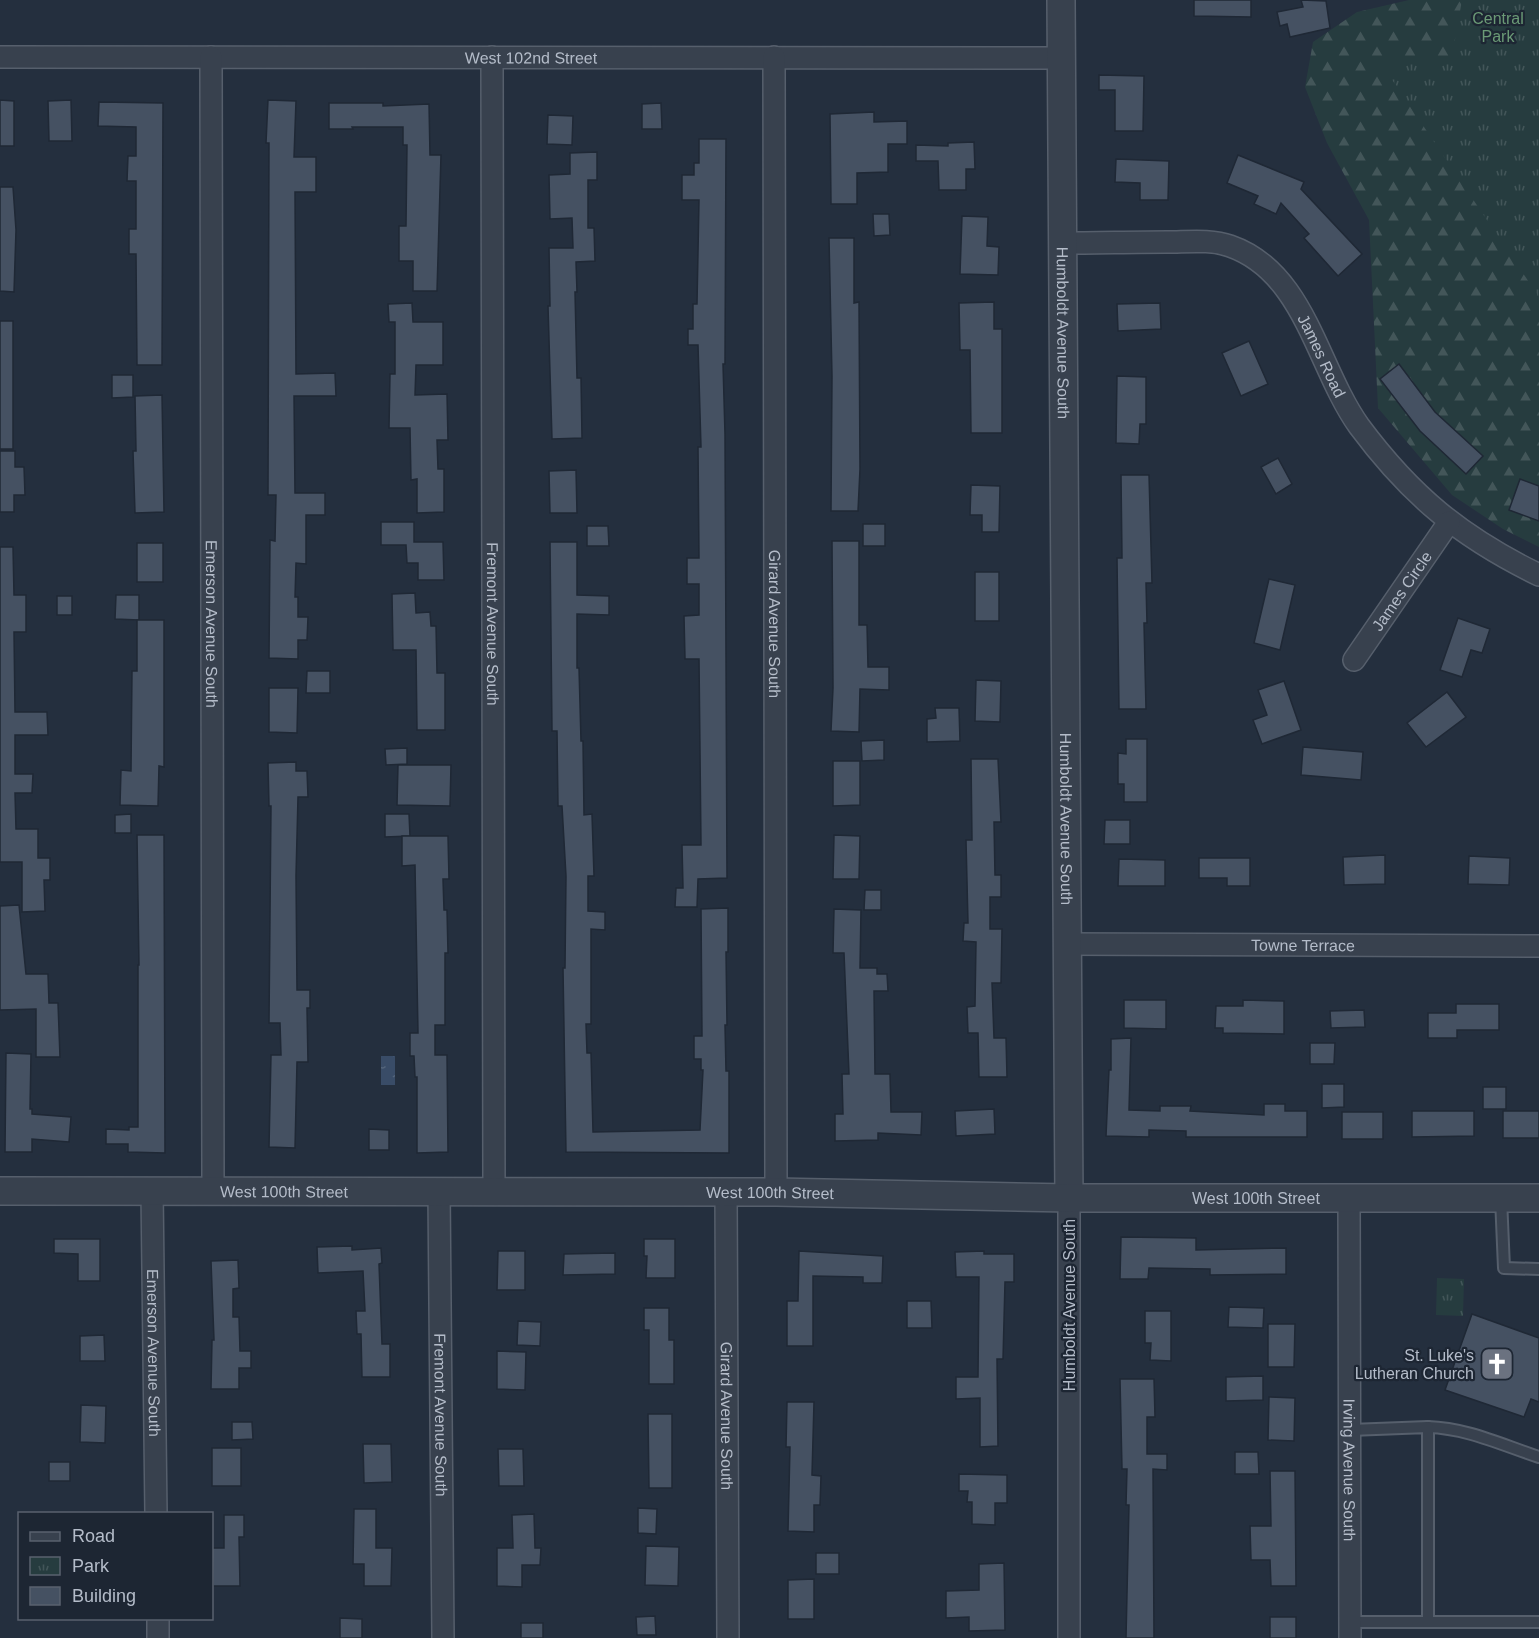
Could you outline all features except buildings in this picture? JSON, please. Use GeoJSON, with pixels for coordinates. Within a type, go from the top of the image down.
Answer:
{"type":"FeatureCollection","features":[{"type":"Feature","properties":{"kind":"street","name":"Humboldt Avenue South"},"geometry":{"type":"LineString","coordinates":[[1061,0],[1069,1638]]}},
{"type":"Feature","properties":{"kind":"street","name":"West 102nd Street"},"geometry":{"type":"LineString","coordinates":[[0,57],[1061,58]]}},
{"type":"Feature","properties":{"kind":"street","name":"Emerson Avenue South"},"geometry":{"type":"LineString","coordinates":[[212,57],[213,1191]]}},
{"type":"Feature","properties":{"kind":"street","name":"Fremont Avenue South"},"geometry":{"type":"LineString","coordinates":[[492,57],[494,1192]]}},
{"type":"Feature","properties":{"kind":"street","name":"Girard Avenue South"},"geometry":{"type":"LineString","coordinates":[[774,57],[776,1192]]}},
{"type":"Feature","properties":{"kind":"street","name":"James Road"},"geometry":{"type":"LineString","coordinates":[[1062,243],[1201,242],[1228,245],[1254,256],[1274,273],[1291,294],[1357,423],[1391,467],[1449,522],[1476,541],[1539,576]]}},
{"type":"Feature","properties":{"kind":"street","name":"James Circle"},"geometry":{"type":"LineString","coordinates":[[1354,660],[1449,522]]}},
{"type":"Feature","properties":{"kind":"street","name":"Towne Terrace"},"geometry":{"type":"LineString","coordinates":[[1066,944],[1539,946]]}},
{"type":"Feature","properties":{"kind":"street","name":"West 100th Street"},"geometry":{"type":"LineString","coordinates":[[0,1191],[776,1192],[1068,1198],[1349,1196],[1539,1198]]}},
{"type":"Feature","properties":{"kind":"street","name":"Emerson Avenue South"},"geometry":{"type":"LineString","coordinates":[[152,1191],[156,1512]]}},
{"type":"Feature","properties":{"kind":"street","name":"Fremont Avenue South"},"geometry":{"type":"LineString","coordinates":[[439,1191],[443,1638]]}},
{"type":"Feature","properties":{"kind":"street","name":"Girard Avenue South"},"geometry":{"type":"LineString","coordinates":[[726,1192],[728,1638]]}},
{"type":"Feature","properties":{"kind":"street","name":"Irving Avenue South"},"geometry":{"type":"LineString","coordinates":[[1349,1196],[1350,1630]]}},
{"type":"Feature","properties":{"kind":"street"},"geometry":{"type":"LineString","coordinates":[[158,1620],[158,1638]]}},
{"type":"Feature","properties":{"kind":"lane"},"geometry":{"type":"LineString","coordinates":[[1501,1197],[1504,1268],[1539,1269]]}},
{"type":"Feature","properties":{"kind":"lane"},"geometry":{"type":"LineString","coordinates":[[1428,1427],[1428,1622]]}},
{"type":"Feature","properties":{"kind":"lane"},"geometry":{"type":"LineString","coordinates":[[1350,1430],[1443,1427],[1477,1435],[1539,1457]]}},
{"type":"Feature","properties":{"kind":"lane"},"geometry":{"type":"LineString","coordinates":[[1350,1630],[1428,1622],[1539,1622]]}},
{"type":"Feature","properties":{"kind":"green space","name":"Central Park"},"geometry":{"type":"Polygon","coordinates":[[[1409,0],[1539,0],[1539,547],[1503,529],[1452,495],[1378,408],[1369,220],[1327,143],[1305,87],[1313,42],[1357,12],[1409,0]]]}},
{"type":"Feature","properties":{"kind":"green space","name":"Central Park"},"geometry":{"type":"Polygon","coordinates":[[[1462,0],[1539,0],[1539,297],[1376,56],[1452,56],[1462,0]]]}},
{"type":"Feature","properties":{"kind":"green space"},"geometry":{"type":"Polygon","coordinates":[[[1437,1278],[1464,1279],[1463,1316],[1436,1315],[1437,1278]]]}},
{"type":"Feature","properties":{"kind":"water"},"geometry":{"type":"Polygon","coordinates":[[[381,1056],[395,1056],[395,1085],[381,1085],[381,1056]]]}},
{"type":"Feature","properties":{"kind":"place","name":"St. Luke's Lutheran Church"},"geometry":{"type":"Point","coordinates":[1497,1364]}}]}
